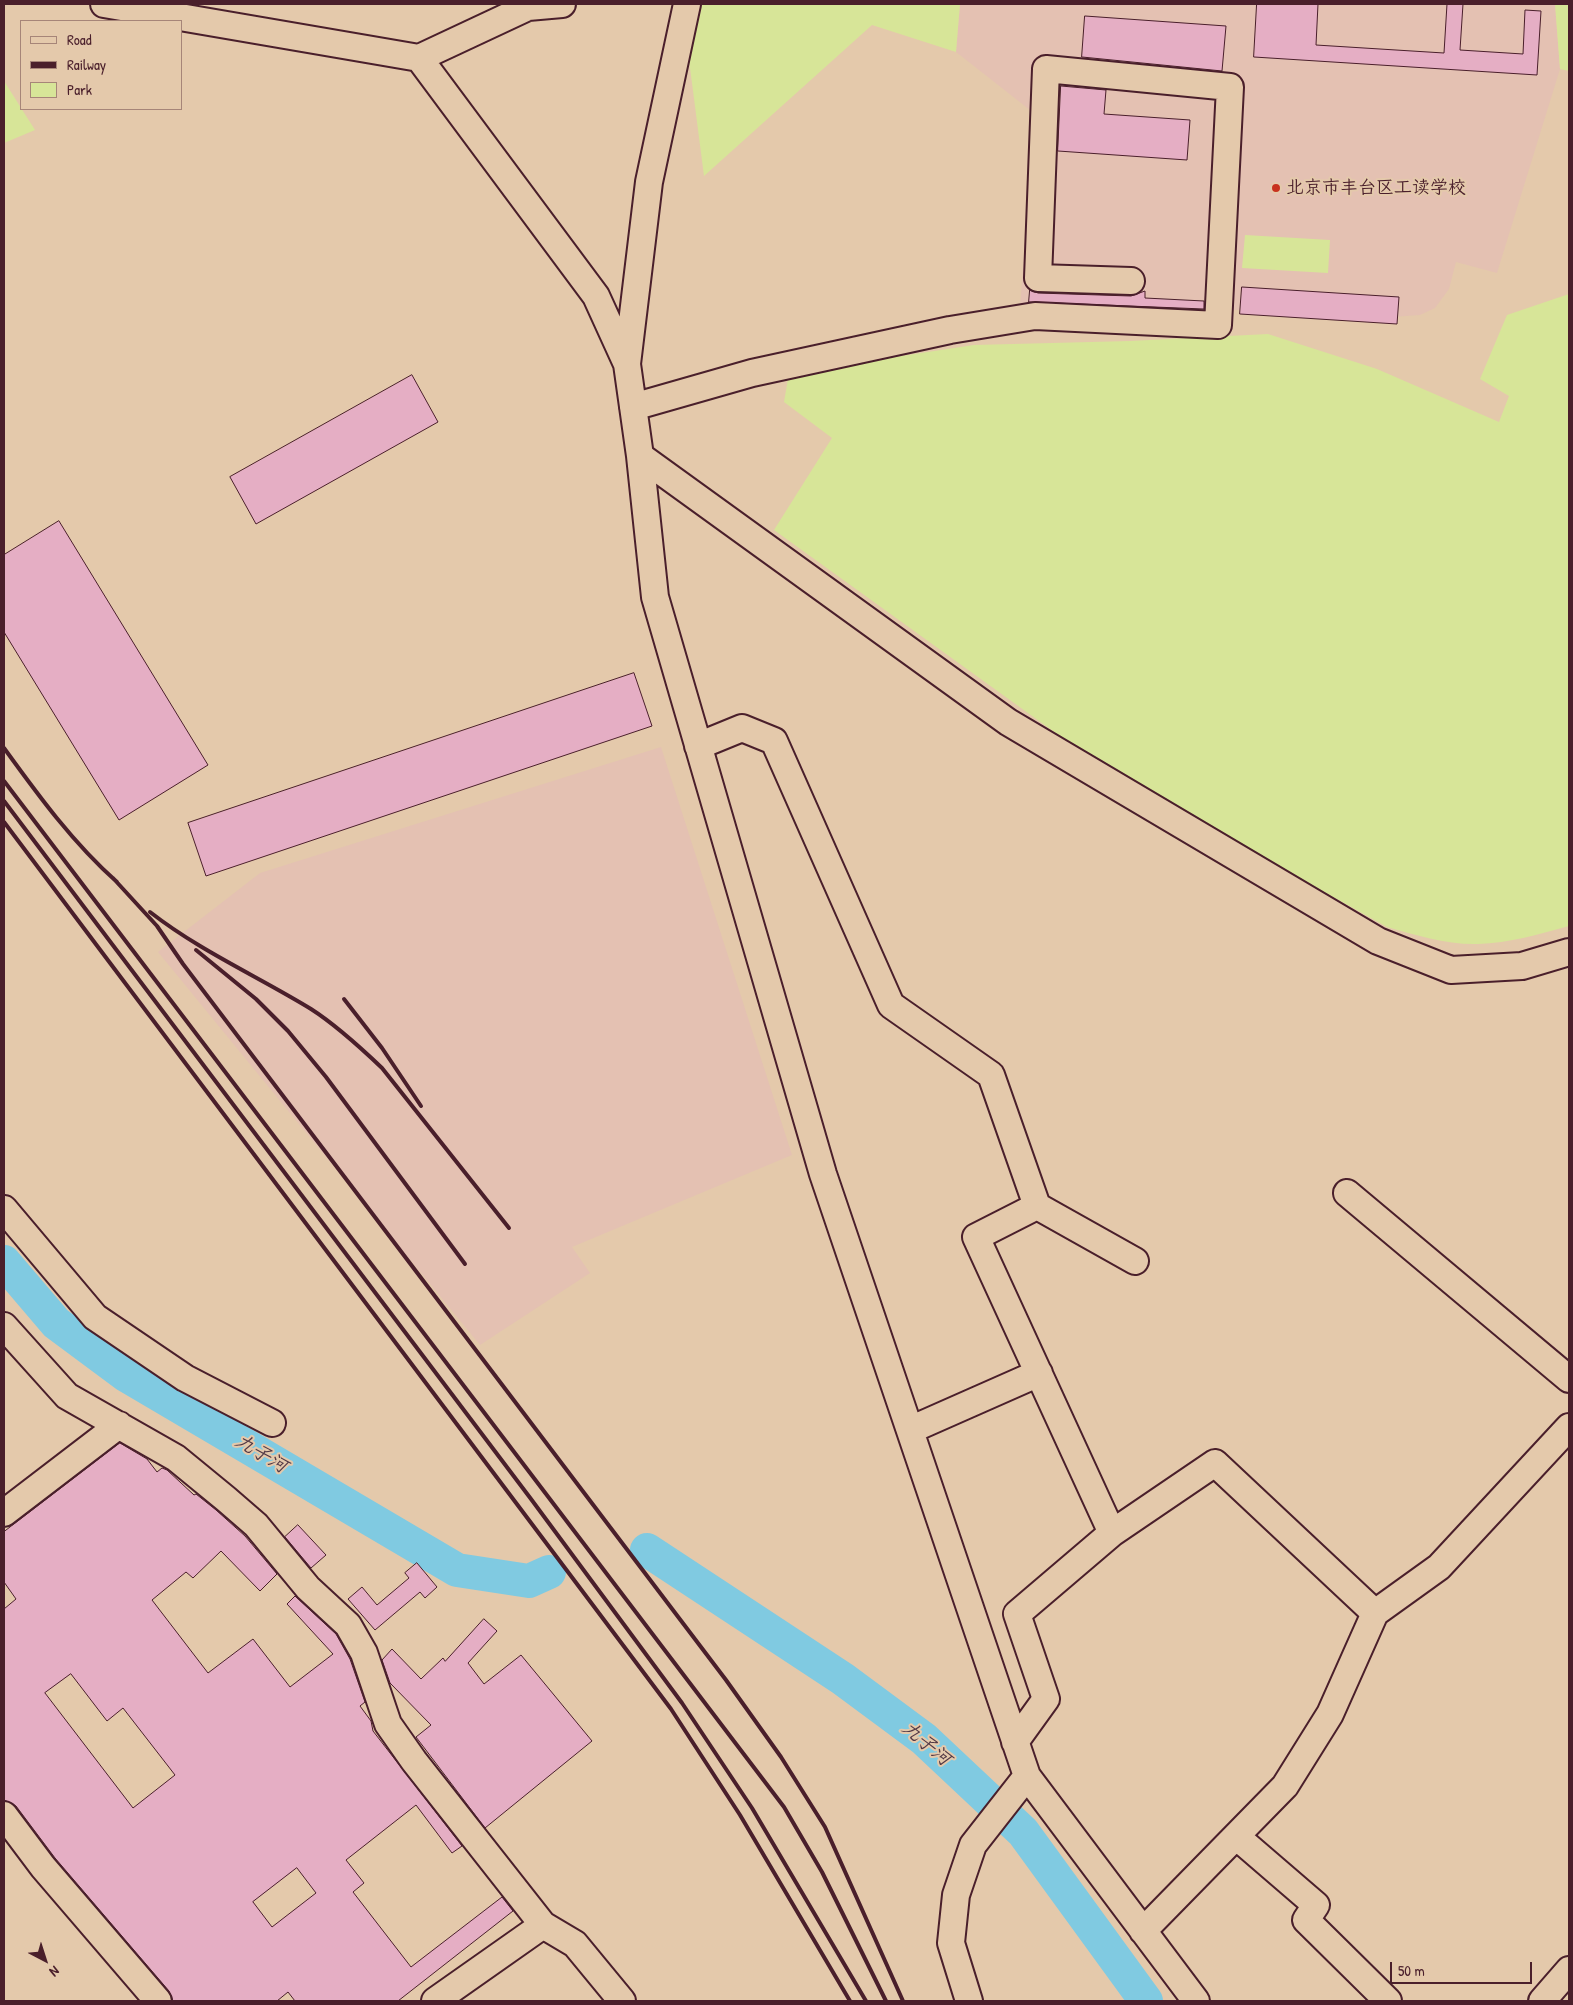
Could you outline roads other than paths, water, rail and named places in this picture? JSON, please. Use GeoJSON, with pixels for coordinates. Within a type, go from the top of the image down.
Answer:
{"type":"FeatureCollection","features":[{"type":"Feature","properties":{"kind":"street"},"geometry":{"type":"LineString","coordinates":[[104,4],[419,58],[528,7],[562,4]]}},
{"type":"Feature","properties":{"kind":"street"},"geometry":{"type":"LineString","coordinates":[[687,4],[649,182],[627,364],[640,456],[655,597],[823,1174],[1026,1777],[1196,2001]]}},
{"type":"Feature","properties":{"kind":"street"},"geometry":{"type":"LineString","coordinates":[[419,58],[596,296],[627,364]]}},
{"type":"Feature","properties":{"kind":"street"},"geometry":{"type":"LineString","coordinates":[[633,407],[752,373],[950,330],[1035,316],[1218,325],[1230,87],[1046,69],[1038,278],[1131,281]]}},
{"type":"Feature","properties":{"kind":"street"},"geometry":{"type":"LineString","coordinates":[[640,456],[1008,722],[1378,941],[1452,970],[1522,966],[1569,952]]}},
{"type":"Feature","properties":{"kind":"street"},"geometry":{"type":"LineString","coordinates":[[698,746],[742,728],[774,741],[891,1005],[991,1075],[1037,1206],[1135,1261]]}},
{"type":"Feature","properties":{"kind":"street"},"geometry":{"type":"LineString","coordinates":[[1347,1193],[1569,1379]]}},
{"type":"Feature","properties":{"kind":"street"},"geometry":{"type":"LineString","coordinates":[[1037,1206],[976,1236],[1112,1533]]}},
{"type":"Feature","properties":{"kind":"street"},"geometry":{"type":"LineString","coordinates":[[4,1208],[95,1316],[185,1378],[272,1423]]}},
{"type":"Feature","properties":{"kind":"street"},"geometry":{"type":"LineString","coordinates":[[4,1326],[68,1396],[176,1458],[256,1525],[308,1588],[348,1625],[364,1653],[388,1724],[414,1761],[543,1925],[575,1944],[622,2001]]}},
{"type":"Feature","properties":{"kind":"street"},"geometry":{"type":"LineString","coordinates":[[910,1430],[1039,1373]]}},
{"type":"Feature","properties":{"kind":"street"},"geometry":{"type":"LineString","coordinates":[[4,1513],[119,1425]]}},
{"type":"Feature","properties":{"kind":"street"},"geometry":{"type":"LineString","coordinates":[[1143,1931],[1285,1786],[1330,1714],[1376,1613],[1439,1567],[1569,1427]]}},
{"type":"Feature","properties":{"kind":"street"},"geometry":{"type":"LineString","coordinates":[[1015,1742],[1046,1699],[1017,1614],[1112,1533],[1215,1463],[1376,1613]]}},
{"type":"Feature","properties":{"kind":"street"},"geometry":{"type":"LineString","coordinates":[[969,2001],[952,1943],[956,1895],[973,1845],[1026,1777]]}},
{"type":"Feature","properties":{"kind":"street"},"geometry":{"type":"LineString","coordinates":[[4,1815],[43,1867],[158,2001]]}},
{"type":"Feature","properties":{"kind":"street"},"geometry":{"type":"LineString","coordinates":[[1237,1837],[1316,1905],[1306,1920],[1388,2001]]}},
{"type":"Feature","properties":{"kind":"street"},"geometry":{"type":"LineString","coordinates":[[435,2001],[543,1925]]}},
{"type":"Feature","properties":{"kind":"street"},"geometry":{"type":"LineString","coordinates":[[1542,2001],[1569,1970]]}},
{"type":"Feature","properties":{"kind":"waterway","name":"九子河"},"geometry":{"type":"LineString","coordinates":[[4,1262],[56,1323],[126,1375],[457,1570],[529,1581],[549,1572]]}},
{"type":"Feature","properties":{"kind":"waterway","name":"九子河"},"geometry":{"type":"LineString","coordinates":[[647,1550],[843,1679],[924,1739],[1023,1832],[1146,2001]]}},
{"type":"Feature","properties":{"kind":"railway"},"geometry":{"type":"LineString","coordinates":[[4,748],[71,835],[117,882]]}},
{"type":"Feature","properties":{"kind":"railway"},"geometry":{"type":"LineString","coordinates":[[4,781],[784,1807],[822,1872],[886,2001]]}},
{"type":"Feature","properties":{"kind":"railway"},"geometry":{"type":"LineString","coordinates":[[4,801],[531,1499],[682,1703],[752,1808],[866,2001]]}},
{"type":"Feature","properties":{"kind":"railway"},"geometry":{"type":"LineString","coordinates":[[4,822],[671,1709],[740,1815],[850,2001]]}},
{"type":"Feature","properties":{"kind":"railway"},"geometry":{"type":"LineString","coordinates":[[113,878],[157,926],[183,964],[726,1680],[781,1757],[825,1827],[903,2001]]}},
{"type":"Feature","properties":{"kind":"railway"},"geometry":{"type":"LineString","coordinates":[[150,912],[189,939],[311,1009],[356,1044],[382,1068],[509,1228]]}},
{"type":"Feature","properties":{"kind":"railway"},"geometry":{"type":"LineString","coordinates":[[196,950],[256,999],[288,1031],[326,1077],[465,1264]]}},
{"type":"Feature","properties":{"kind":"railway"},"geometry":{"type":"LineString","coordinates":[[344,999],[382,1048],[421,1106]]}},
{"type":"Feature","properties":{"kind":"place","name":"北京市丰台区工读学校"},"geometry":{"type":"Point","coordinates":[1276,188]}}]}
